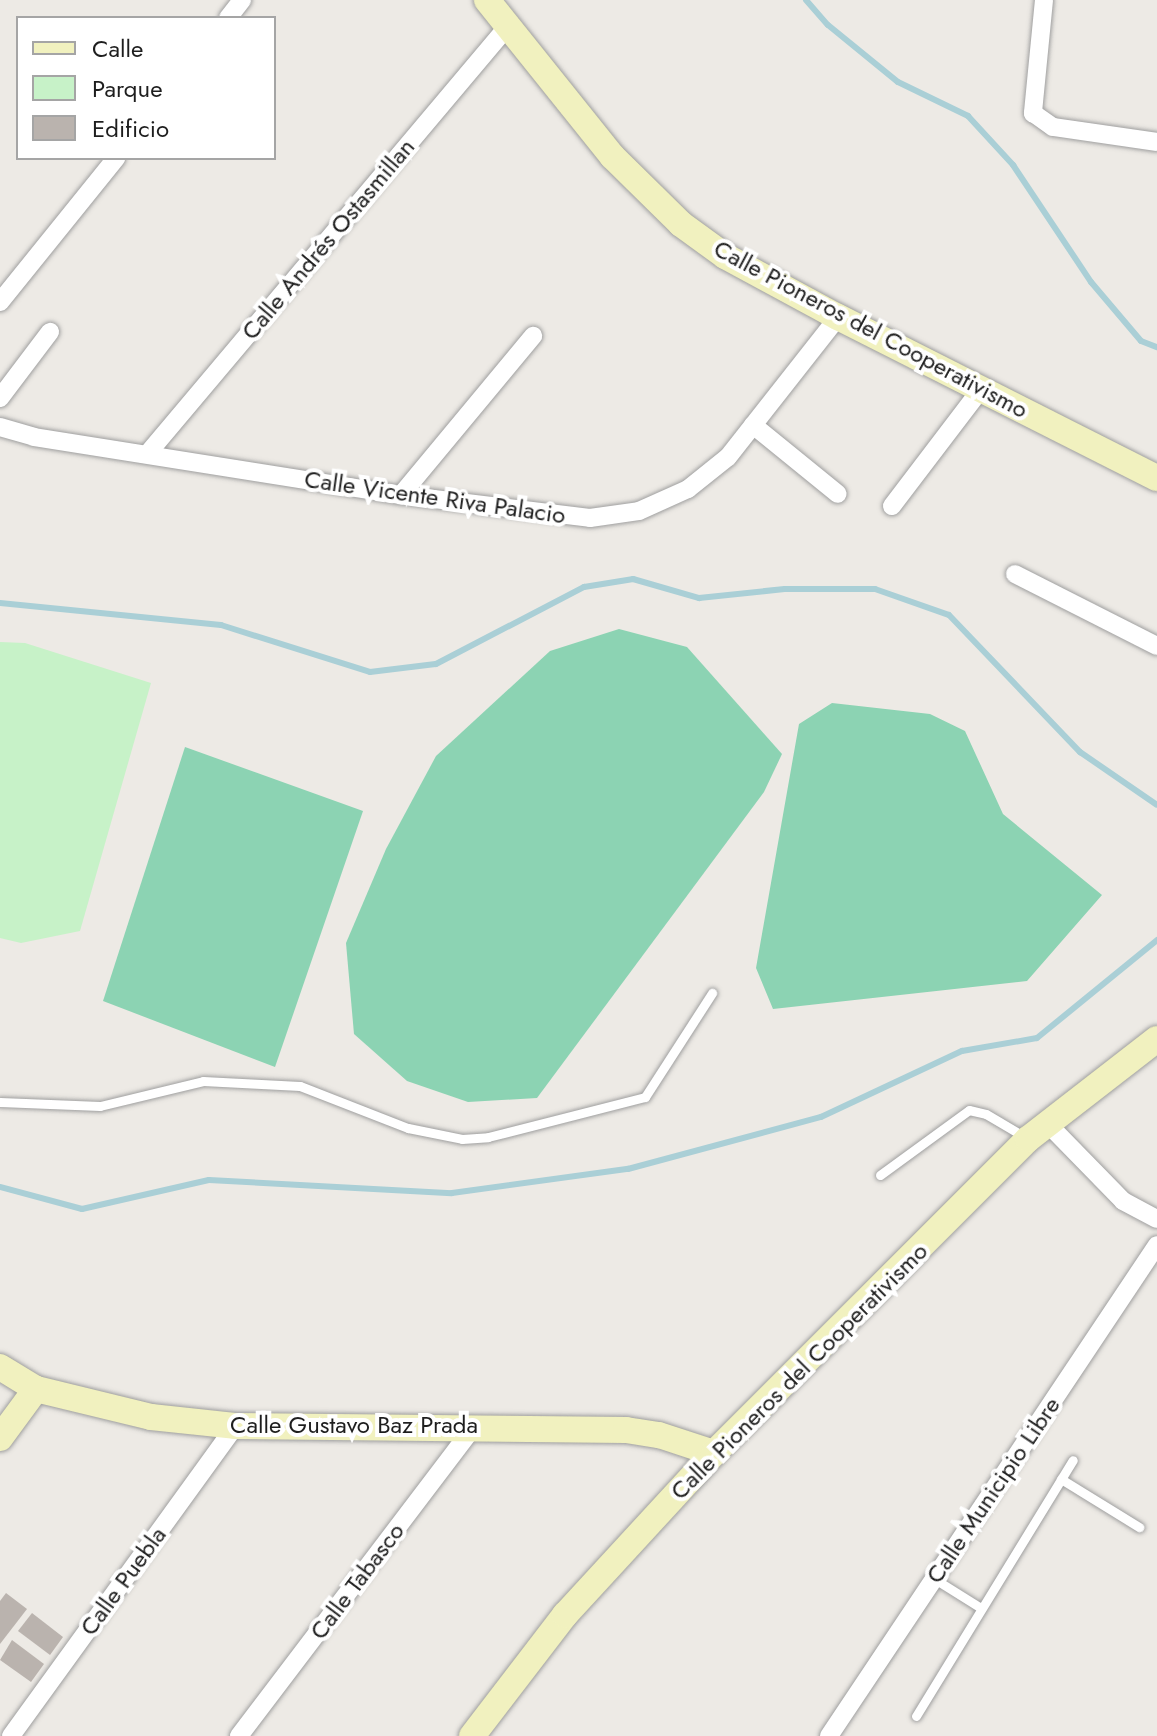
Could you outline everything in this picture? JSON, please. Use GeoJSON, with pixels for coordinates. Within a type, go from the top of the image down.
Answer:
{"type":"FeatureCollection","features":[{"type":"Feature","properties":{"kind":"street"},"geometry":{"type":"LineString","coordinates":[[230,16],[242,0]]}},
{"type":"Feature","properties":{"kind":"street","name":"Calle Pioneros del Cooperativismo"},"geometry":{"type":"LineString","coordinates":[[487,0],[612,156],[681,224],[725,256],[838,317],[1157,478]]}},
{"type":"Feature","properties":{"kind":"street"},"geometry":{"type":"LineString","coordinates":[[1044,0],[1033,113],[1053,127],[1157,142]]}},
{"type":"Feature","properties":{"kind":"street","name":"Calle Andrés Ostasmillan"},"geometry":{"type":"LineString","coordinates":[[149,452],[508,26]]}},
{"type":"Feature","properties":{"kind":"street"},"geometry":{"type":"LineString","coordinates":[[0,302],[114,160]]}},
{"type":"Feature","properties":{"kind":"street","name":"Calle Vicente Riva Palacio"},"geometry":{"type":"LineString","coordinates":[[0,427],[34,437],[149,452],[401,495],[525,514],[590,518],[639,511],[688,489],[728,457],[838,317]]}},
{"type":"Feature","properties":{"kind":"street"},"geometry":{"type":"LineString","coordinates":[[0,398],[50,332]]}},
{"type":"Feature","properties":{"kind":"street"},"geometry":{"type":"LineString","coordinates":[[401,495],[533,336]]}},
{"type":"Feature","properties":{"kind":"street"},"geometry":{"type":"LineString","coordinates":[[892,506],[981,389]]}},
{"type":"Feature","properties":{"kind":"street"},"geometry":{"type":"LineString","coordinates":[[753,425],[838,494]]}},
{"type":"Feature","properties":{"kind":"street"},"geometry":{"type":"LineString","coordinates":[[1015,574],[1157,646]]}},
{"type":"Feature","properties":{"kind":"street","name":"Calle Pioneros del Cooperativismo"},"geometry":{"type":"LineString","coordinates":[[472,1736],[565,1615],[714,1453],[1037,1131],[1157,1039]]}},
{"type":"Feature","properties":{"kind":"street"},"geometry":{"type":"LineString","coordinates":[[1037,1131],[1123,1201],[1157,1219]]}},
{"type":"Feature","properties":{"kind":"street","name":"Calle Municipio Libre"},"geometry":{"type":"LineString","coordinates":[[829,1736],[1157,1245]]}},
{"type":"Feature","properties":{"kind":"street","name":"Calle Gustavo Baz Prada"},"geometry":{"type":"LineString","coordinates":[[0,1367],[36,1389],[91,1406],[235,1426],[475,1425],[626,1430],[659,1435],[714,1453]]}},
{"type":"Feature","properties":{"kind":"street"},"geometry":{"type":"LineString","coordinates":[[0,1438],[36,1389]]}},
{"type":"Feature","properties":{"kind":"street","name":"Calle Tabasco"},"geometry":{"type":"LineString","coordinates":[[239,1736],[475,1425]]}},
{"type":"Feature","properties":{"kind":"street","name":"Calle Puebla"},"geometry":{"type":"LineString","coordinates":[[11,1736],[235,1426]]}},
{"type":"Feature","properties":{"kind":"lane"},"geometry":{"type":"LineString","coordinates":[[0,1102],[100,1106],[203,1081],[300,1086],[394,1124],[462,1139],[488,1137],[645,1097],[712,993]]}},
{"type":"Feature","properties":{"kind":"lane"},"geometry":{"type":"LineString","coordinates":[[880,1175],[969,1110],[1037,1131]]}},
{"type":"Feature","properties":{"kind":"lane"},"geometry":{"type":"LineString","coordinates":[[916,1716],[1073,1460]]}},
{"type":"Feature","properties":{"kind":"lane"},"geometry":{"type":"LineString","coordinates":[[1061,1479],[1139,1527]]}},
{"type":"Feature","properties":{"kind":"lane"},"geometry":{"type":"LineString","coordinates":[[933,1578],[981,1608]]}},
{"type":"Feature","properties":{"kind":"green space"},"geometry":{"type":"Polygon","coordinates":[[[619,629],[687,647],[782,754],[764,792],[537,1098],[468,1102],[407,1081],[354,1034],[346,943],[386,849],[436,756],[550,651],[619,629]]]}},
{"type":"Feature","properties":{"kind":"green space"},"geometry":{"type":"Polygon","coordinates":[[[0,642],[25,643],[151,683],[80,931],[21,943],[0,938],[0,642]]]}},
{"type":"Feature","properties":{"kind":"green space"},"geometry":{"type":"Polygon","coordinates":[[[832,703],[930,714],[965,731],[1003,814],[1102,895],[1027,981],[773,1009],[756,968],[799,724],[832,703]]]}},
{"type":"Feature","properties":{"kind":"green space"},"geometry":{"type":"Polygon","coordinates":[[[185,747],[363,811],[275,1067],[103,1001],[185,747]]]}},
{"type":"Feature","properties":{"kind":"building"},"geometry":{"type":"Polygon","coordinates":[[[6,1593],[27,1609],[0,1644],[0,1601],[6,1593]]]}},
{"type":"Feature","properties":{"kind":"building"},"geometry":{"type":"Polygon","coordinates":[[[32,1613],[63,1637],[50,1655],[18,1631],[32,1613]]]}},
{"type":"Feature","properties":{"kind":"building"},"geometry":{"type":"Polygon","coordinates":[[[12,1640],[44,1664],[31,1682],[0,1660],[12,1640]]]}},
{"type":"Feature","properties":{"kind":"waterway"},"geometry":{"type":"LineString","coordinates":[[806,0],[828,25],[898,82],[968,116],[1013,165],[1091,282],[1141,341],[1157,347]]}},
{"type":"Feature","properties":{"kind":"waterway"},"geometry":{"type":"LineString","coordinates":[[0,603],[221,625],[370,672],[436,664],[584,587],[633,579],[699,598],[785,589],[875,589],[949,615],[1080,752],[1157,805]]}},
{"type":"Feature","properties":{"kind":"waterway"},"geometry":{"type":"LineString","coordinates":[[0,1187],[82,1209],[209,1180],[452,1193],[628,1169],[821,1117],[962,1051],[1037,1038],[1157,940]]}}]}
